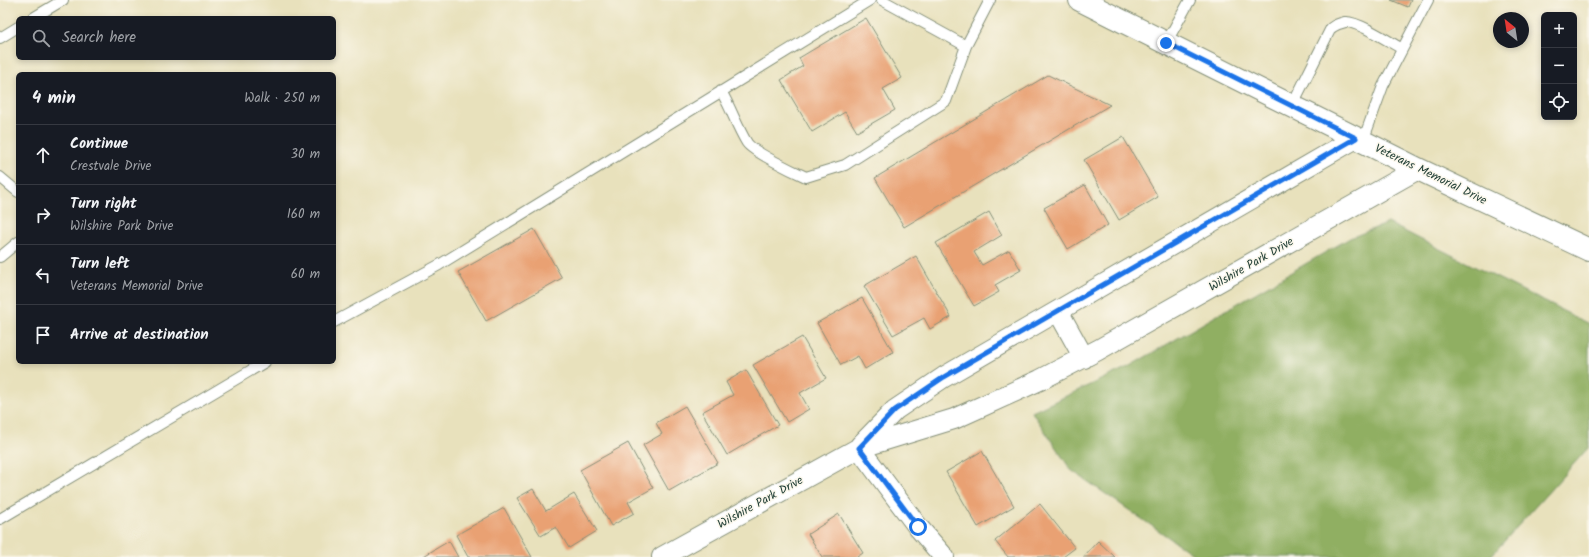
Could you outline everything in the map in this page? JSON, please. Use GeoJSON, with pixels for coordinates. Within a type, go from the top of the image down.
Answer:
{"type":"FeatureCollection","features":[{"type":"Feature","properties":{"kind":"main road","name":"Veterans Memorial Drive"},"geometry":{"type":"LineString","coordinates":[[1080,0],[1418,169],[1586,244]]}},
{"type":"Feature","properties":{"kind":"street","name":"Wilshire Park Drive"},"geometry":{"type":"LineString","coordinates":[[859,448],[895,410],[944,377],[1360,140]]}},
{"type":"Feature","properties":{"kind":"street","name":"Wilshire Park Drive"},"geometry":{"type":"LineString","coordinates":[[662,557],[859,448],[954,419],[1040,380],[1084,358],[1418,169]]}},
{"type":"Feature","properties":{"kind":"street"},"geometry":{"type":"LineString","coordinates":[[1058,311],[1084,358]]}},
{"type":"Feature","properties":{"kind":"street"},"geometry":{"type":"LineString","coordinates":[[859,448],[918,527],[944,557]]}},
{"type":"Feature","properties":{"kind":"lane"},"geometry":{"type":"LineString","coordinates":[[36,16],[63,0]]}},
{"type":"Feature","properties":{"kind":"lane"},"geometry":{"type":"LineString","coordinates":[[336,321],[439,265],[870,0]]}},
{"type":"Feature","properties":{"kind":"lane"},"geometry":{"type":"LineString","coordinates":[[882,0],[966,46]]}},
{"type":"Feature","properties":{"kind":"lane"},"geometry":{"type":"LineString","coordinates":[[721,91],[748,145],[783,166],[806,177],[845,165],[946,101],[966,46],[990,0]]}},
{"type":"Feature","properties":{"kind":"lane"},"geometry":{"type":"LineString","coordinates":[[1166,43],[1190,0]]}},
{"type":"Feature","properties":{"kind":"lane"},"geometry":{"type":"LineString","coordinates":[[1360,140],[1382,86],[1428,0]]}},
{"type":"Feature","properties":{"kind":"lane"},"geometry":{"type":"LineString","coordinates":[[1292,106],[1330,28],[1337,24],[1346,22],[1357,25],[1402,49]]}},
{"type":"Feature","properties":{"kind":"lane"},"geometry":{"type":"LineString","coordinates":[[0,38],[16,28]]}},
{"type":"Feature","properties":{"kind":"lane"},"geometry":{"type":"LineString","coordinates":[[0,177],[16,190]]}},
{"type":"Feature","properties":{"kind":"lane"},"geometry":{"type":"LineString","coordinates":[[0,257],[16,244]]}},
{"type":"Feature","properties":{"kind":"lane"},"geometry":{"type":"LineString","coordinates":[[0,519],[262,364]]}},
{"type":"Feature","properties":{"kind":"green space"},"geometry":{"type":"Polygon","coordinates":[[[1388,223],[1589,324],[1589,447],[1490,557],[1197,557],[1071,470],[1032,412],[1128,367],[1350,238],[1388,223]]]}},
{"type":"Feature","properties":{"kind":"building"},"geometry":{"type":"Polygon","coordinates":[[[1391,0],[1411,0],[1408,7],[1391,0]]]}},
{"type":"Feature","properties":{"kind":"building"},"geometry":{"type":"Polygon","coordinates":[[[866,18],[902,78],[883,89],[895,110],[857,132],[845,112],[812,132],[781,80],[803,66],[799,58],[866,18]]]}},
{"type":"Feature","properties":{"kind":"building"},"geometry":{"type":"Polygon","coordinates":[[[1048,75],[1110,105],[904,227],[875,178],[1048,75]]]}},
{"type":"Feature","properties":{"kind":"building"},"geometry":{"type":"Polygon","coordinates":[[[1123,137],[1158,197],[1119,220],[1084,160],[1123,137]]]}},
{"type":"Feature","properties":{"kind":"building"},"geometry":{"type":"Polygon","coordinates":[[[1085,185],[1108,225],[1068,249],[1044,208],[1085,185]]]}},
{"type":"Feature","properties":{"kind":"building"},"geometry":{"type":"Polygon","coordinates":[[[989,212],[1002,235],[974,252],[982,265],[1009,250],[1021,270],[995,285],[999,292],[974,306],[936,243],[989,212]]]}},
{"type":"Feature","properties":{"kind":"building"},"geometry":{"type":"Polygon","coordinates":[[[534,229],[562,278],[486,321],[458,272],[534,229]]]}},
{"type":"Feature","properties":{"kind":"building"},"geometry":{"type":"Polygon","coordinates":[[[916,256],[951,317],[930,329],[924,318],[893,335],[864,286],[916,256]]]}},
{"type":"Feature","properties":{"kind":"building"},"geometry":{"type":"Polygon","coordinates":[[[862,298],[893,352],[865,369],[858,356],[841,365],[817,323],[862,298]]]}},
{"type":"Feature","properties":{"kind":"building"},"geometry":{"type":"Polygon","coordinates":[[[802,337],[826,378],[800,393],[809,409],[787,422],[753,365],[802,337]]]}},
{"type":"Feature","properties":{"kind":"building"},"geometry":{"type":"Polygon","coordinates":[[[746,370],[778,425],[727,455],[702,412],[733,395],[726,382],[746,370]]]}},
{"type":"Feature","properties":{"kind":"building"},"geometry":{"type":"Polygon","coordinates":[[[685,406],[718,463],[669,491],[643,445],[662,434],[656,423],[685,406]]]}},
{"type":"Feature","properties":{"kind":"building"},"geometry":{"type":"Polygon","coordinates":[[[628,443],[653,488],[628,502],[634,513],[611,526],[580,470],[628,443]]]}},
{"type":"Feature","properties":{"kind":"building"},"geometry":{"type":"Polygon","coordinates":[[[982,451],[1014,506],[978,527],[946,472],[982,451]]]}},
{"type":"Feature","properties":{"kind":"building"},"geometry":{"type":"Polygon","coordinates":[[[533,489],[546,511],[574,494],[597,531],[569,548],[556,527],[541,536],[517,498],[533,489]]]}},
{"type":"Feature","properties":{"kind":"building"},"geometry":{"type":"Polygon","coordinates":[[[1040,504],[1075,548],[1063,557],[1008,557],[995,541],[1040,504]]]}},
{"type":"Feature","properties":{"kind":"building"},"geometry":{"type":"Polygon","coordinates":[[[504,508],[532,557],[468,557],[456,535],[504,508]]]}},
{"type":"Feature","properties":{"kind":"building"},"geometry":{"type":"Polygon","coordinates":[[[839,514],[863,553],[857,557],[822,557],[808,534],[839,514]]]}},
{"type":"Feature","properties":{"kind":"building"},"geometry":{"type":"Polygon","coordinates":[[[449,541],[458,557],[422,557],[449,541]]]}},
{"type":"Feature","properties":{"kind":"building"},"geometry":{"type":"Polygon","coordinates":[[[1098,541],[1115,557],[1083,557],[1098,541]]]}},
{"type":"Feature","properties":{"kind":"route"},"geometry":{"type":"LineString","coordinates":[[918,527],[859,448],[895,410],[944,377],[1356,138],[1166,43]]}}]}
